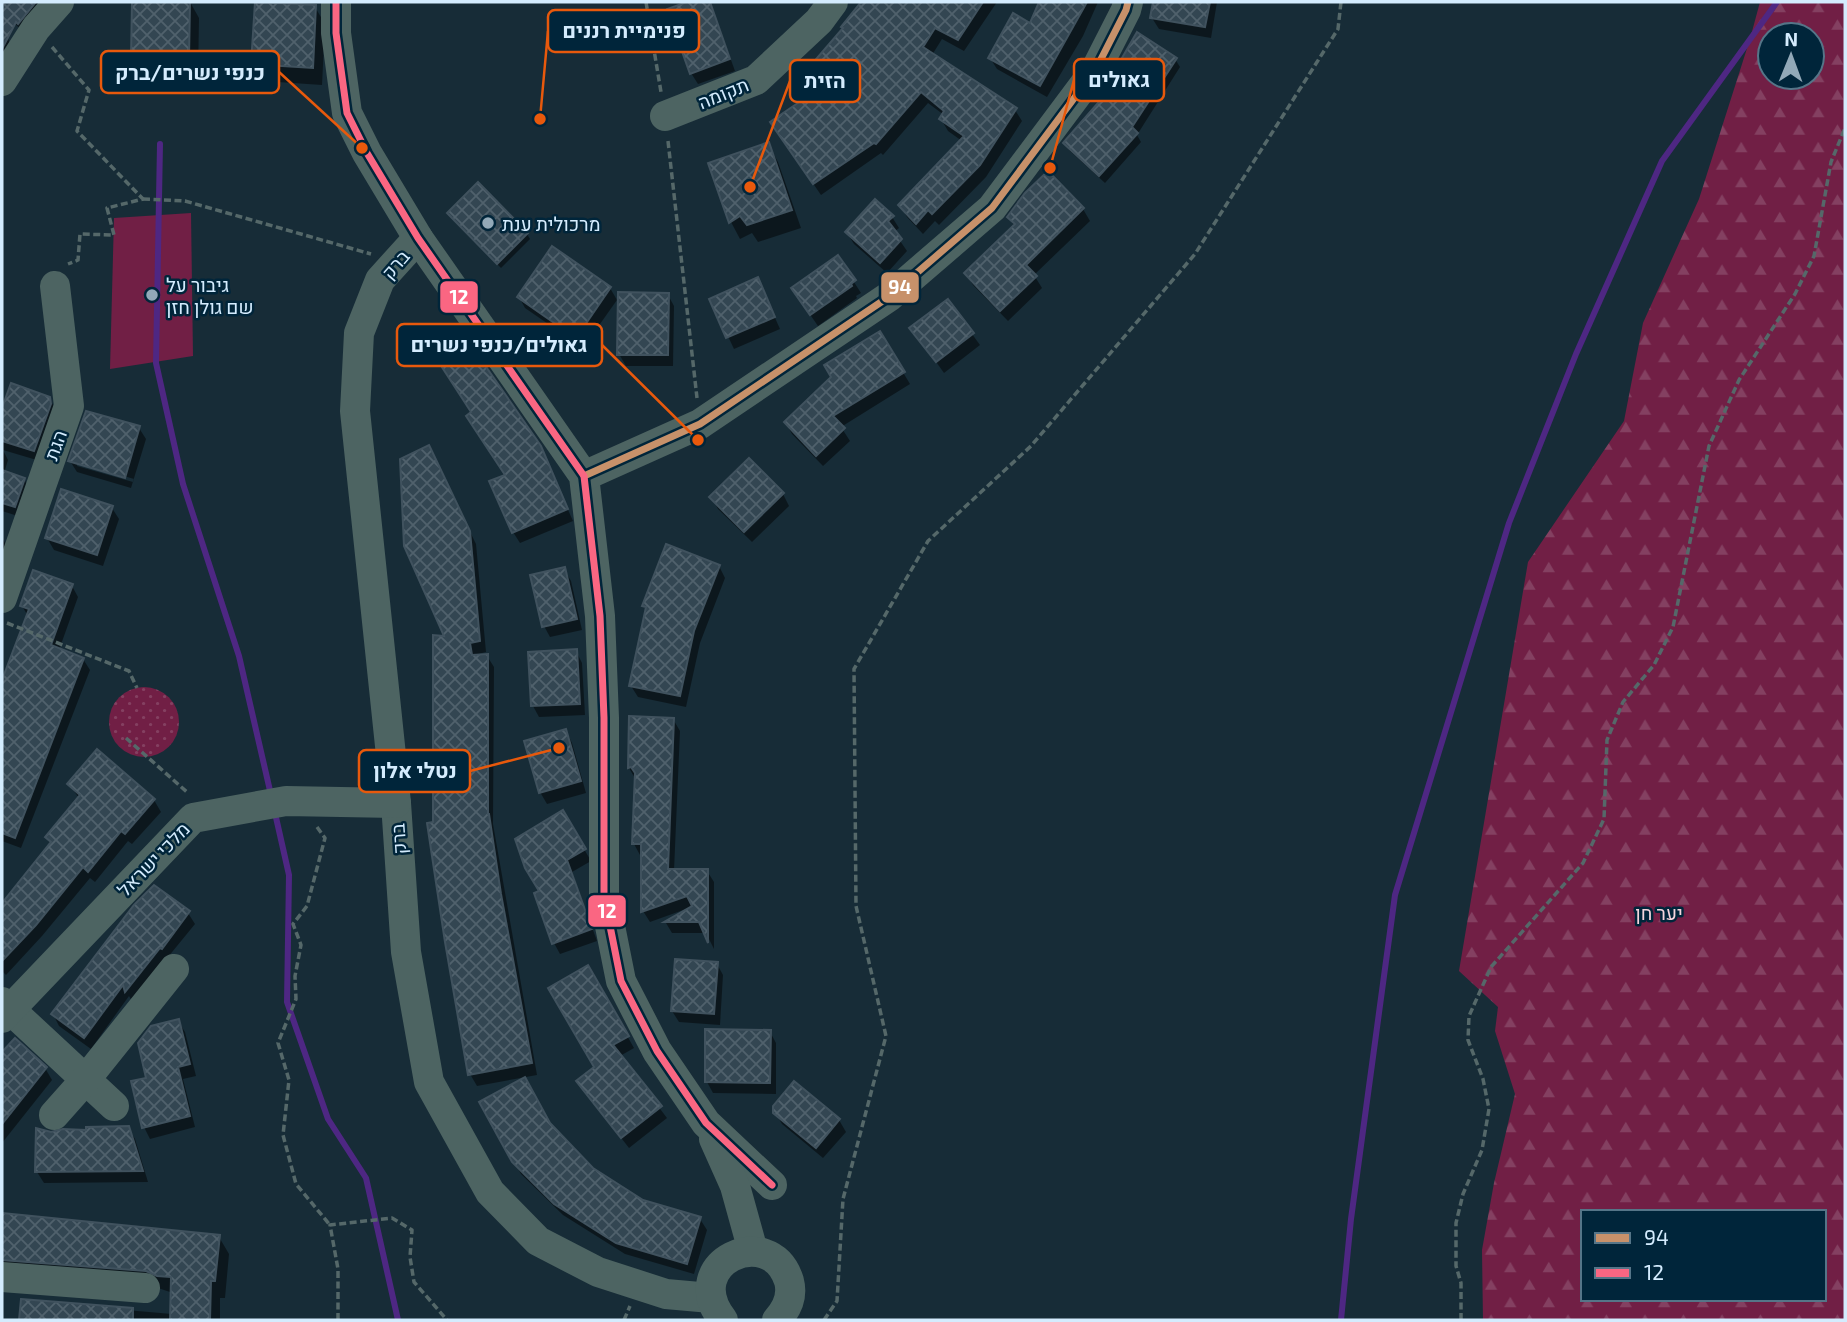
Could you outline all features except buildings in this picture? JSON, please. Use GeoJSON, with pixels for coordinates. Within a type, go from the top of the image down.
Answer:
{"type":"FeatureCollection","features":[{"type":"Feature","properties":{"kind":"street"},"geometry":{"type":"LineString","coordinates":[[2,80],[36,28],[59,2]]}},
{"type":"Feature","properties":{"kind":"street"},"geometry":{"type":"LineString","coordinates":[[336,2],[336,33],[347,113],[418,238],[584,476],[600,616],[604,718],[604,896],[621,981],[657,1051],[706,1123],[735,1186],[753,1251]]}},
{"type":"Feature","properties":{"kind":"street","name":"תקומה"},"geometry":{"type":"LineString","coordinates":[[666,116],[756,80],[818,22],[833,2]]}},
{"type":"Feature","properties":{"kind":"street"},"geometry":{"type":"LineString","coordinates":[[584,476],[699,424],[890,296],[992,208],[1096,69],[1128,2]]}},
{"type":"Feature","properties":{"kind":"street","name":"ברק"},"geometry":{"type":"LineString","coordinates":[[418,238],[380,279],[359,333],[355,411],[396,803],[406,952],[429,1082],[490,1192],[538,1241],[598,1272],[717,1309]]}},
{"type":"Feature","properties":{"kind":"street","name":"הגת"},"geometry":{"type":"LineString","coordinates":[[2,598],[69,406],[55,286]]}},
{"type":"Feature","properties":{"kind":"street","name":"מלכי ישראל"},"geometry":{"type":"LineString","coordinates":[[4,1010],[193,818],[286,801],[396,803]]}},
{"type":"Feature","properties":{"kind":"street"},"geometry":{"type":"LineString","coordinates":[[54,1115],[174,969]]}},
{"type":"Feature","properties":{"kind":"street"},"geometry":{"type":"LineString","coordinates":[[4,1010],[114,1106]]}},
{"type":"Feature","properties":{"kind":"street"},"geometry":{"type":"LineString","coordinates":[[706,1123],[772,1185]]}},
{"type":"Feature","properties":{"kind":"street"},"geometry":{"type":"LineString","coordinates":[[717,1309],[714,1274],[730,1257],[753,1251],[778,1262],[786,1273],[790,1286],[789,1300],[784,1313],[777,1320]]}},
{"type":"Feature","properties":{"kind":"street"},"geometry":{"type":"LineString","coordinates":[[2,1277],[145,1288]]}},
{"type":"Feature","properties":{"kind":"path"},"geometry":{"type":"LineString","coordinates":[[646,2],[666,116],[699,424]]}},
{"type":"Feature","properties":{"kind":"path"},"geometry":{"type":"LineString","coordinates":[[824,1320],[836,1301],[843,1199],[886,1036],[856,906],[854,669],[928,541],[1031,446],[1195,254],[1338,29],[1342,2]]}},
{"type":"Feature","properties":{"kind":"path"},"geometry":{"type":"LineString","coordinates":[[36,28],[89,90],[77,131],[143,199]]}},
{"type":"Feature","properties":{"kind":"path"},"geometry":{"type":"LineString","coordinates":[[1461,1320],[1461,1283],[1456,1266],[1457,1223],[1463,1194],[1482,1150],[1489,1108],[1483,1079],[1468,1040],[1469,1016],[1491,967],[1583,863],[1604,819],[1607,740],[1623,702],[1654,665],[1673,627],[1709,446],[1740,380],[1795,294],[1814,256],[1831,162],[1845,128]]}},
{"type":"Feature","properties":{"kind":"path"},"geometry":{"type":"LineString","coordinates":[[55,286],[50,272],[78,260],[80,234],[114,235],[107,208],[143,199],[186,201],[376,255]]}},
{"type":"Feature","properties":{"kind":"path"},"geometry":{"type":"LineString","coordinates":[[2,621],[129,671],[137,688]]}},
{"type":"Feature","properties":{"kind":"path"},"geometry":{"type":"LineString","coordinates":[[126,738],[211,813]]}},
{"type":"Feature","properties":{"kind":"path"},"geometry":{"type":"LineString","coordinates":[[310,818],[325,838],[307,906],[293,924],[301,945],[295,976],[296,999],[278,1043],[289,1080],[283,1135],[296,1184],[330,1224],[338,1269],[338,1320]]}},
{"type":"Feature","properties":{"kind":"path"},"geometry":{"type":"LineString","coordinates":[[330,1224],[393,1217],[412,1230],[410,1257],[414,1282],[447,1320]]}},
{"type":"Feature","properties":{"kind":"green space","name":"יער חן"},"geometry":{"type":"Polygon","coordinates":[[[1760,2],[1845,2],[1845,1320],[1483,1320],[1482,1250],[1494,1183],[1515,1094],[1495,1031],[1498,1007],[1459,971],[1528,562],[1624,421],[1643,323],[1699,199],[1760,2]]]}},
{"type":"Feature","properties":{"kind":"green space","name":"גיבור על שם גולן חזן"},"geometry":{"type":"Polygon","coordinates":[[[191,213],[193,356],[110,369],[114,218],[191,213]]]}},
{"type":"Feature","properties":{"kind":"green space"},"geometry":{"type":"Polygon","coordinates":[[[144,687],[169,697],[179,722],[169,747],[144,757],[119,747],[109,722],[119,697],[144,687]]]}},
{"type":"Feature","properties":{"kind":"waterway"},"geometry":{"type":"LineString","coordinates":[[1341,1320],[1351,1219],[1395,895],[1509,523],[1576,354],[1662,161],[1777,2]]}},
{"type":"Feature","properties":{"kind":"waterway"},"geometry":{"type":"LineString","coordinates":[[160,144],[156,363],[183,484],[239,656],[271,795]]}},
{"type":"Feature","properties":{"kind":"waterway"},"geometry":{"type":"LineString","coordinates":[[275,813],[289,875],[287,1002],[328,1119],[366,1178],[398,1320]]}},
{"type":"Feature","properties":{"kind":"transit line","name":"12"},"geometry":{"type":"LineString","coordinates":[[336,2],[336,33],[347,113],[367,153],[418,238],[584,476],[600,616],[604,718],[604,896],[621,981],[657,1051],[706,1123],[772,1185]]}},
{"type":"Feature","properties":{"kind":"transit line","name":"94"},"geometry":{"type":"LineString","coordinates":[[584,476],[700,424],[890,296],[992,208],[1096,69],[1128,2]]}},
{"type":"Feature","properties":{"kind":"place","name":"פנימיית רננים"},"geometry":{"type":"Point","coordinates":[540,119]}},
{"type":"Feature","properties":{"kind":"place","name":"כנפי נשרים/ברק"},"geometry":{"type":"Point","coordinates":[362,148]}},
{"type":"Feature","properties":{"kind":"place","name":"גאולים"},"geometry":{"type":"Point","coordinates":[1050,168]}},
{"type":"Feature","properties":{"kind":"place","name":"הזית"},"geometry":{"type":"Point","coordinates":[750,187]}},
{"type":"Feature","properties":{"kind":"place","name":"מרכולית ענת"},"geometry":{"type":"Point","coordinates":[488,223]}},
{"type":"Feature","properties":{"kind":"place","name":"גיבור על שם גולן חזן"},"geometry":{"type":"Point","coordinates":[152,295]}},
{"type":"Feature","properties":{"kind":"place","name":"גאולים/כנפי נשרים"},"geometry":{"type":"Point","coordinates":[698,440]}},
{"type":"Feature","properties":{"kind":"place","name":"נטלי אלון"},"geometry":{"type":"Point","coordinates":[559,748]}}]}
